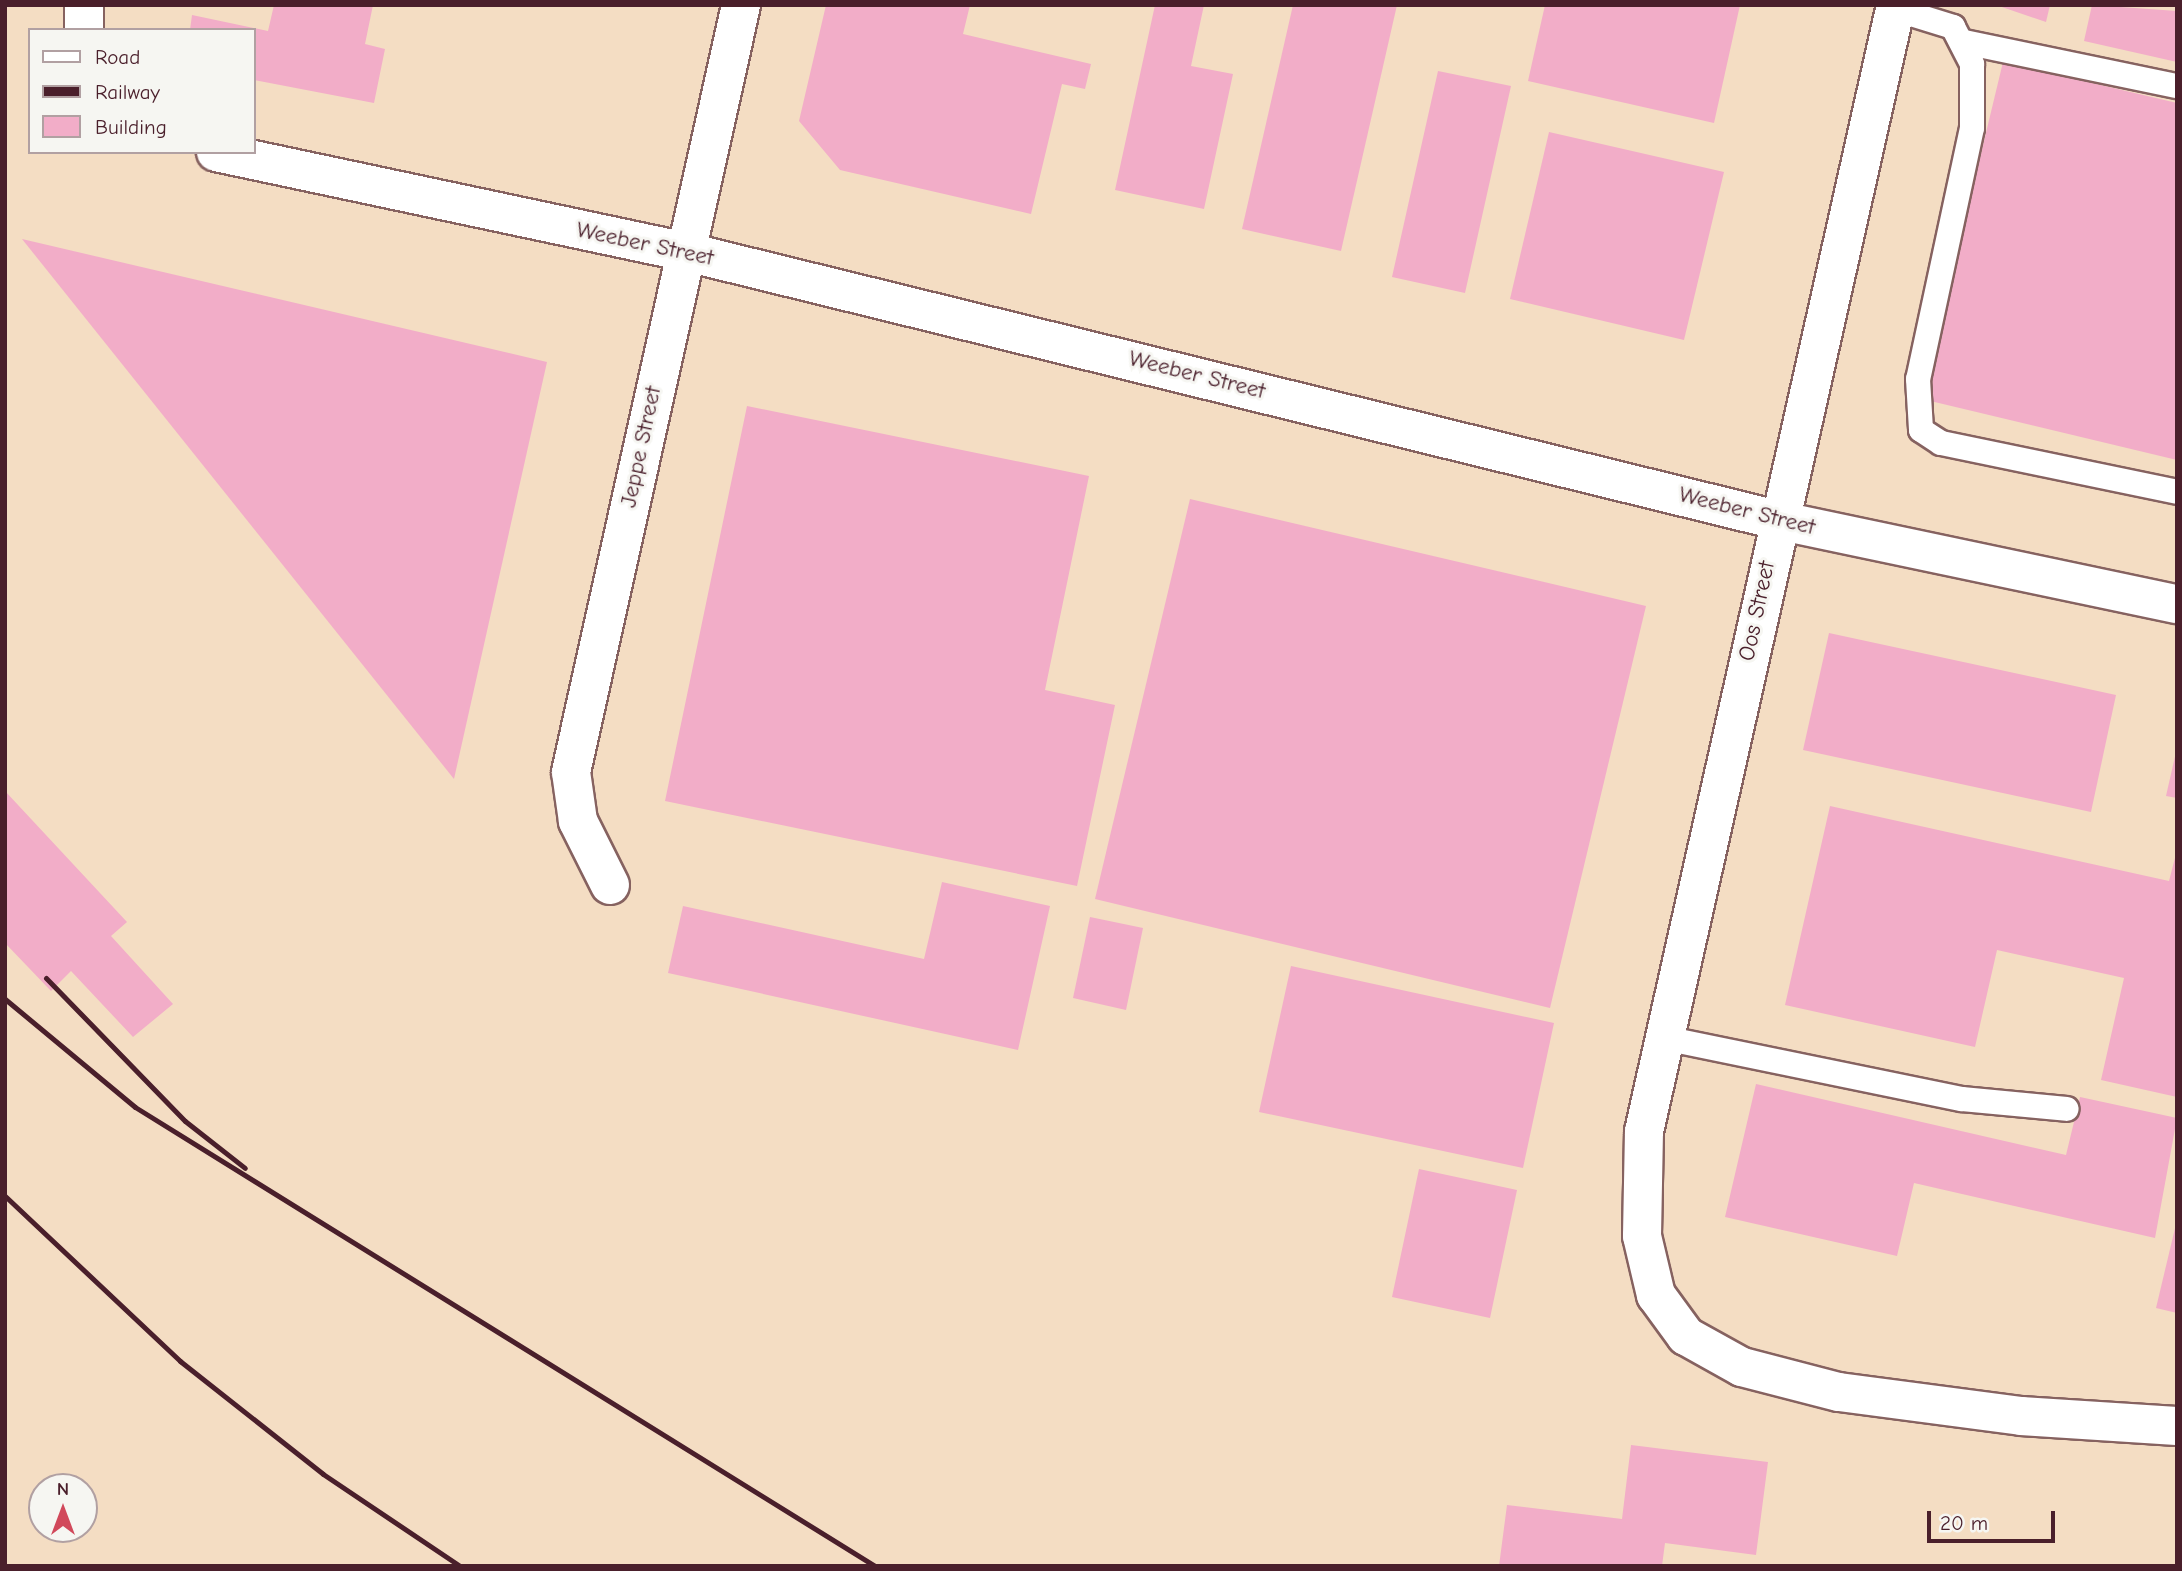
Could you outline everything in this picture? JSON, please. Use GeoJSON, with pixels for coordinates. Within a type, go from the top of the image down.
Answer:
{"type":"FeatureCollection","features":[{"type":"Feature","properties":{"kind":"street"},"geometry":{"type":"LineString","coordinates":[[83,5],[84,28]]}},
{"type":"Feature","properties":{"kind":"street","name":"Jeppe Street"},"geometry":{"type":"LineString","coordinates":[[610,885],[578,821],[571,772],[683,251],[741,5]]}},
{"type":"Feature","properties":{"kind":"street","name":"Oos Street"},"geometry":{"type":"LineString","coordinates":[[1895,7],[1777,520],[1664,1038],[1640,1179],[1642,1236],[1656,1295],[1686,1336],[1742,1367],[1852,1394],[2021,1416],[2177,1426]]}},
{"type":"Feature","properties":{"kind":"street","name":"Weeber Street"},"geometry":{"type":"LineString","coordinates":[[225,154],[683,251],[1777,520],[2177,604]]}},
{"type":"Feature","properties":{"kind":"lane"},"geometry":{"type":"LineString","coordinates":[[1895,7],[1954,27],[1964,42],[1972,64],[1972,128],[1923,347],[1916,408],[1921,430],[1941,443],[2177,492]]}},
{"type":"Feature","properties":{"kind":"lane"},"geometry":{"type":"LineString","coordinates":[[1964,42],[2177,86]]}},
{"type":"Feature","properties":{"kind":"lane"},"geometry":{"type":"LineString","coordinates":[[1664,1038],[1962,1099],[2067,1109]]}},
{"type":"Feature","properties":{"kind":"building"},"geometry":{"type":"Polygon","coordinates":[[[274,5],[373,5],[365,44],[385,49],[374,103],[256,80],[256,28],[268,31],[274,5]]]}},
{"type":"Feature","properties":{"kind":"building"},"geometry":{"type":"Polygon","coordinates":[[[826,5],[970,5],[963,34],[1091,64],[1085,89],[1062,84],[1031,214],[840,170],[799,121],[826,5]]]}},
{"type":"Feature","properties":{"kind":"building"},"geometry":{"type":"Polygon","coordinates":[[[1155,5],[1204,5],[1191,66],[1233,74],[1204,209],[1115,190],[1155,5]]]}},
{"type":"Feature","properties":{"kind":"building"},"geometry":{"type":"Polygon","coordinates":[[[1293,5],[1397,5],[1341,251],[1242,229],[1293,5]]]}},
{"type":"Feature","properties":{"kind":"building"},"geometry":{"type":"Polygon","coordinates":[[[1545,5],[1740,5],[1714,123],[1528,81],[1545,5]]]}},
{"type":"Feature","properties":{"kind":"building"},"geometry":{"type":"Polygon","coordinates":[[[1996,5],[2050,5],[2046,22],[1996,5]]]}},
{"type":"Feature","properties":{"kind":"building"},"geometry":{"type":"Polygon","coordinates":[[[2092,5],[2177,11],[2177,62],[2084,41],[2092,5]]]}},
{"type":"Feature","properties":{"kind":"building"},"geometry":{"type":"Polygon","coordinates":[[[192,15],[254,28],[190,28],[192,15]]]}},
{"type":"Feature","properties":{"kind":"building"},"geometry":{"type":"Polygon","coordinates":[[[2003,62],[2177,103],[2177,460],[1922,399],[2003,62]]]}},
{"type":"Feature","properties":{"kind":"building"},"geometry":{"type":"Polygon","coordinates":[[[1438,71],[1511,86],[1465,293],[1392,277],[1438,71]]]}},
{"type":"Feature","properties":{"kind":"building"},"geometry":{"type":"Polygon","coordinates":[[[1549,132],[1724,172],[1684,340],[1510,299],[1549,132]]]}},
{"type":"Feature","properties":{"kind":"building"},"geometry":{"type":"Polygon","coordinates":[[[22,239],[547,362],[454,779],[22,239]]]}},
{"type":"Feature","properties":{"kind":"building"},"geometry":{"type":"Polygon","coordinates":[[[747,406],[1089,476],[1045,690],[1115,705],[1077,886],[665,801],[747,406]]]}},
{"type":"Feature","properties":{"kind":"building"},"geometry":{"type":"Polygon","coordinates":[[[1190,499],[1646,606],[1550,1008],[1095,899],[1190,499]]]}},
{"type":"Feature","properties":{"kind":"building"},"geometry":{"type":"Polygon","coordinates":[[[1829,633],[2116,695],[2091,812],[1803,750],[1829,633]]]}},
{"type":"Feature","properties":{"kind":"building"},"geometry":{"type":"Polygon","coordinates":[[[2177,752],[2177,798],[2166,796],[2177,752]]]}},
{"type":"Feature","properties":{"kind":"building"},"geometry":{"type":"Polygon","coordinates":[[[5,791],[127,922],[111,936],[173,1004],[133,1037],[71,971],[51,991],[5,943],[5,791]]]}},
{"type":"Feature","properties":{"kind":"building"},"geometry":{"type":"Polygon","coordinates":[[[1830,806],[2169,881],[2177,850],[2177,1097],[2101,1080],[2124,978],[1997,950],[1975,1047],[1785,1005],[1830,806]]]}},
{"type":"Feature","properties":{"kind":"building"},"geometry":{"type":"Polygon","coordinates":[[[942,882],[1050,906],[1018,1050],[668,973],[683,906],[924,959],[942,882]]]}},
{"type":"Feature","properties":{"kind":"building"},"geometry":{"type":"Polygon","coordinates":[[[1090,917],[1143,928],[1126,1010],[1073,998],[1090,917]]]}},
{"type":"Feature","properties":{"kind":"building"},"geometry":{"type":"Polygon","coordinates":[[[1291,966],[1554,1023],[1523,1168],[1259,1112],[1291,966]]]}},
{"type":"Feature","properties":{"kind":"building"},"geometry":{"type":"Polygon","coordinates":[[[1756,1084],[2066,1155],[2080,1097],[2177,1118],[2155,1238],[1914,1183],[1897,1256],[1725,1217],[1756,1084]]]}},
{"type":"Feature","properties":{"kind":"building"},"geometry":{"type":"Polygon","coordinates":[[[1419,1169],[1517,1190],[1490,1318],[1392,1297],[1419,1169]]]}},
{"type":"Feature","properties":{"kind":"building"},"geometry":{"type":"Polygon","coordinates":[[[2177,1224],[2177,1313],[2156,1308],[2177,1224]]]}},
{"type":"Feature","properties":{"kind":"building"},"geometry":{"type":"Polygon","coordinates":[[[1631,1445],[1768,1462],[1756,1555],[1665,1543],[1662,1566],[1499,1566],[1507,1505],[1622,1519],[1631,1445]]]}},
{"type":"Feature","properties":{"kind":"railway"},"geometry":{"type":"LineString","coordinates":[[46,978],[185,1121],[245,1168]]}},
{"type":"Feature","properties":{"kind":"railway"},"geometry":{"type":"LineString","coordinates":[[5,999],[135,1107],[875,1566]]}},
{"type":"Feature","properties":{"kind":"railway"},"geometry":{"type":"LineString","coordinates":[[5,1196],[180,1361],[323,1474],[460,1566]]}}]}
